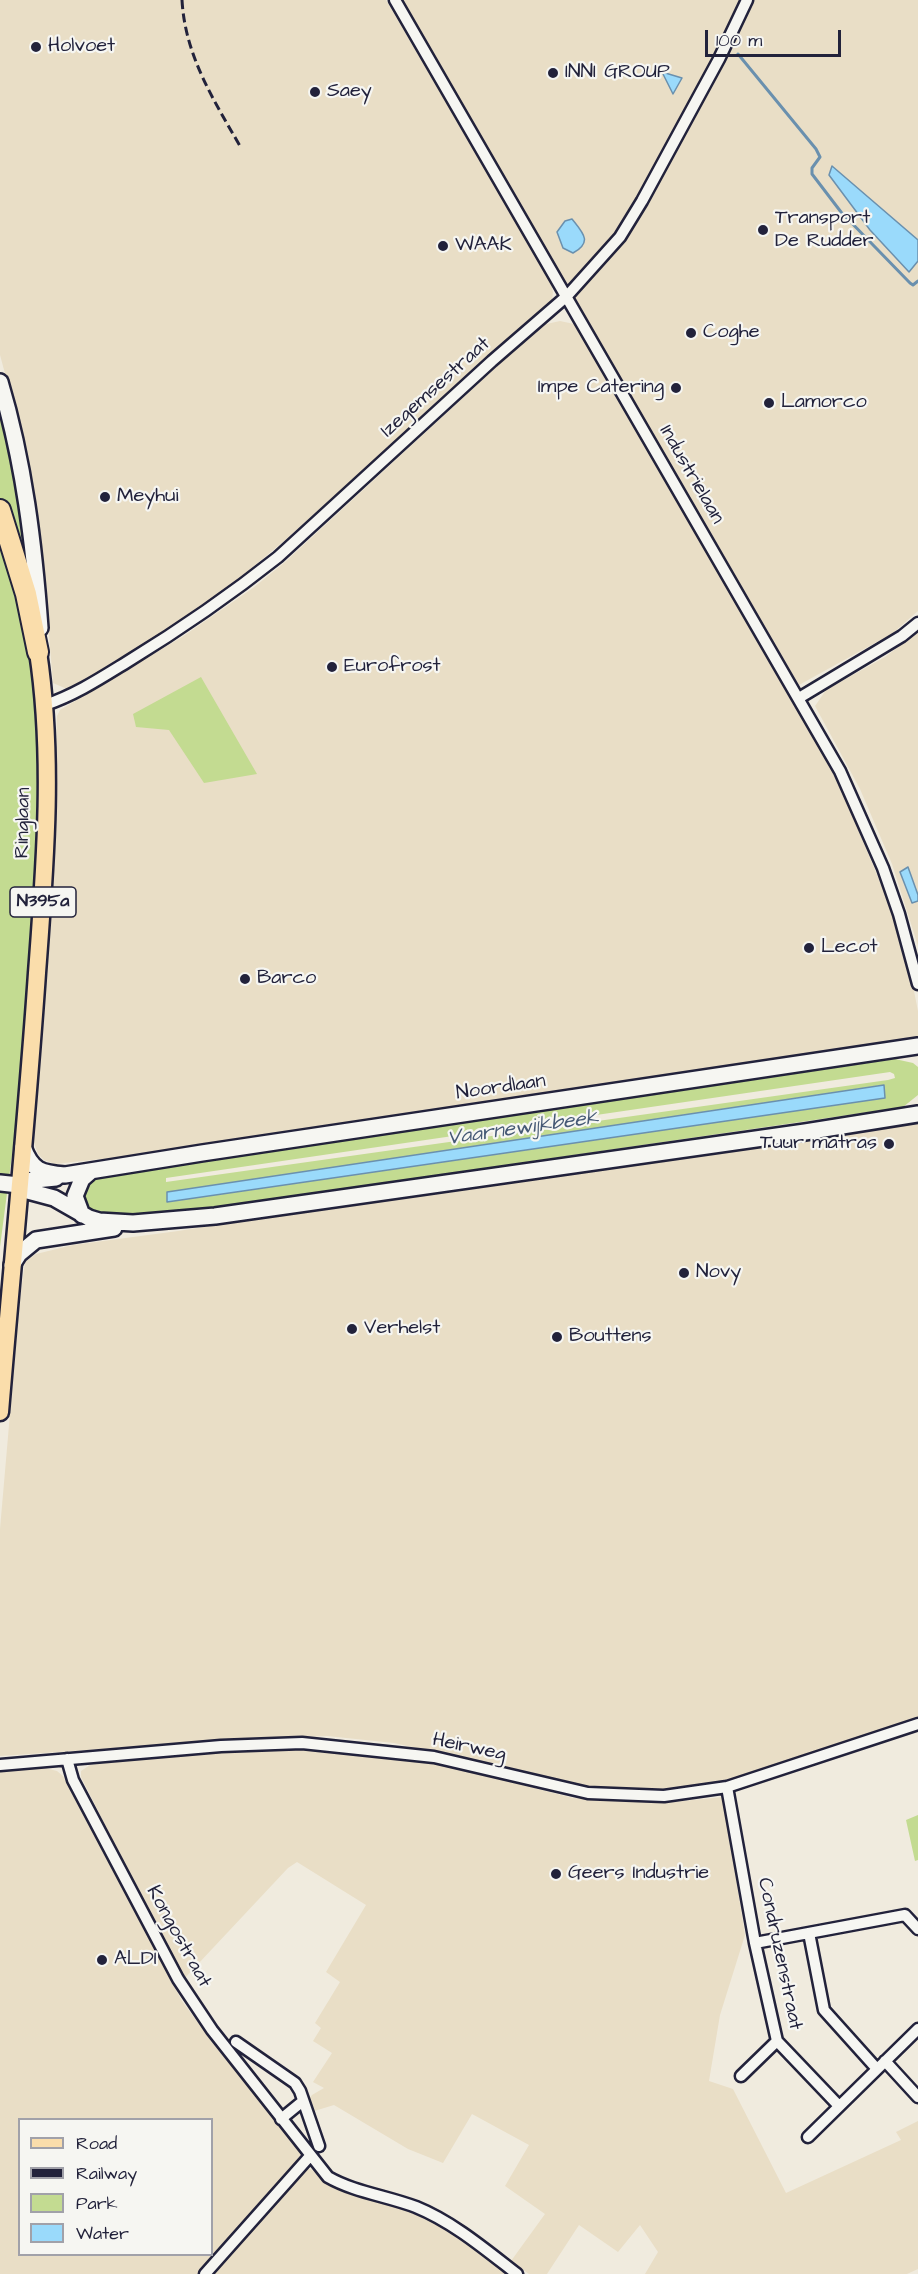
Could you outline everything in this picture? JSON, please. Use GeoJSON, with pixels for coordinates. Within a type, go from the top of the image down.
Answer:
{"type":"FeatureCollection","features":[{"type":"Feature","properties":{"kind":"highway"},"geometry":{"type":"LineString","coordinates":[[0,510],[26,594],[38,652]]}},
{"type":"Feature","properties":{"kind":"main road","name":"Ringlaan"},"geometry":{"type":"LineString","coordinates":[[0,1412],[44,881],[47,766],[45,705],[38,652]]}},
{"type":"Feature","properties":{"kind":"street","name":"Industrielaan"},"geometry":{"type":"LineString","coordinates":[[395,0],[840,771],[883,868],[899,914],[918,984]]}},
{"type":"Feature","properties":{"kind":"street","name":"Izegemsestraat"},"geometry":{"type":"LineString","coordinates":[[45,705],[72,695],[176,633],[278,557],[492,361],[567,296],[620,237],[637,210],[719,59],[747,0]]}},
{"type":"Feature","properties":{"kind":"street","name":"Ringlaan"},"geometry":{"type":"LineString","coordinates":[[0,382],[16,443],[30,523],[41,633],[38,652]]}},
{"type":"Feature","properties":{"kind":"street"},"geometry":{"type":"LineString","coordinates":[[799,698],[902,636],[918,622]]}},
{"type":"Feature","properties":{"kind":"street","name":"Noordlaan"},"geometry":{"type":"LineString","coordinates":[[0,1184],[20,1185],[25,1181],[50,1179],[201,1153],[918,1046]]}},
{"type":"Feature","properties":{"kind":"street","name":"Noordlaan"},"geometry":{"type":"LineString","coordinates":[[20,1185],[24,1190],[54,1198],[82,1215],[99,1221],[133,1223],[215,1216],[782,1136],[918,1114]]}},
{"type":"Feature","properties":{"kind":"street","name":"Noordlaan"},"geometry":{"type":"LineString","coordinates":[[23,1147],[27,1158],[36,1168],[46,1173],[65,1175]]}},
{"type":"Feature","properties":{"kind":"street"},"geometry":{"type":"LineString","coordinates":[[82,1215],[75,1196],[82,1179],[90,1172]]}},
{"type":"Feature","properties":{"kind":"street","name":"Noordlaan"},"geometry":{"type":"LineString","coordinates":[[12,1265],[19,1254],[36,1240],[120,1228],[133,1223]]}},
{"type":"Feature","properties":{"kind":"street","name":"Heirweg"},"geometry":{"type":"LineString","coordinates":[[0,1765],[221,1746],[302,1743],[434,1757],[588,1792],[664,1796],[727,1787],[918,1724]]}},
{"type":"Feature","properties":{"kind":"street","name":"Kongostraat"},"geometry":{"type":"LineString","coordinates":[[67,1759],[73,1780],[178,1980],[212,2030],[310,2156],[333,2180],[419,2208],[487,2250],[517,2274]]}},
{"type":"Feature","properties":{"kind":"street","name":"Condruzenstraat"},"geometry":{"type":"LineString","coordinates":[[727,1787],[755,1943],[777,2041],[839,2106]]}},
{"type":"Feature","properties":{"kind":"street"},"geometry":{"type":"LineString","coordinates":[[755,1943],[905,1915],[918,1929]]}},
{"type":"Feature","properties":{"kind":"street"},"geometry":{"type":"LineString","coordinates":[[809,1933],[824,2010],[918,2097]]}},
{"type":"Feature","properties":{"kind":"street"},"geometry":{"type":"LineString","coordinates":[[808,2137],[918,2029]]}},
{"type":"Feature","properties":{"kind":"street"},"geometry":{"type":"LineString","coordinates":[[741,2076],[777,2041]]}},
{"type":"Feature","properties":{"kind":"street"},"geometry":{"type":"LineString","coordinates":[[236,2042],[295,2083],[319,2146]]}},
{"type":"Feature","properties":{"kind":"street"},"geometry":{"type":"LineString","coordinates":[[281,2119],[303,2101]]}},
{"type":"Feature","properties":{"kind":"street"},"geometry":{"type":"LineString","coordinates":[[205,2274],[310,2156]]}},
{"type":"Feature","properties":{"kind":"shaded area"},"geometry":{"type":"Polygon","coordinates":[[[0,0],[386,0],[550,280],[553,292],[552,300],[284,541],[206,606],[78,687],[67,689],[53,683],[41,540],[23,440],[0,355],[0,0]]]}},
{"type":"Feature","properties":{"kind":"shaded area"},"geometry":{"type":"Polygon","coordinates":[[[401,0],[918,0],[918,611],[893,633],[799,685],[401,0]]]}},
{"type":"Feature","properties":{"kind":"shaded area"},"geometry":{"type":"Polygon","coordinates":[[[560,321],[574,324],[582,332],[825,757],[842,791],[890,906],[912,981],[918,1011],[918,1037],[914,1041],[112,1161],[101,1159],[55,1164],[44,1160],[38,1154],[33,1140],[52,884],[57,716],[60,710],[182,637],[253,588],[285,562],[542,325],[560,321]]]}},
{"type":"Feature","properties":{"kind":"shaded area"},"geometry":{"type":"Polygon","coordinates":[[[918,632],[918,946],[892,864],[860,789],[815,706],[826,690],[885,657],[918,632]]]}},
{"type":"Feature","properties":{"kind":"shaded area"},"geometry":{"type":"Polygon","coordinates":[[[918,1119],[918,1719],[741,1778],[700,1788],[645,1790],[591,1787],[394,1743],[327,1736],[0,1756],[0,1529],[20,1298],[25,1262],[36,1254],[73,1245],[918,1119]]]}},
{"type":"Feature","properties":{"kind":"shaded area"},"geometry":{"type":"Polygon","coordinates":[[[285,1749],[367,1753],[432,1762],[573,1798],[663,1803],[723,1797],[745,1935],[720,2015],[709,2081],[733,2089],[786,2193],[901,2140],[896,2132],[918,2121],[918,2269],[907,2274],[645,2274],[658,2252],[640,2225],[618,2252],[579,2225],[547,2274],[529,2274],[511,2261],[545,2214],[505,2186],[529,2145],[472,2114],[443,2163],[408,2149],[334,2105],[311,2112],[308,2100],[324,2088],[313,2082],[332,2053],[313,2041],[321,2028],[315,2023],[340,1982],[326,1972],[366,1905],[297,1862],[288,1868],[183,1980],[81,1777],[81,1771],[90,1765],[184,1754],[285,1749]]]}},
{"type":"Feature","properties":{"kind":"shaded area"},"geometry":{"type":"Polygon","coordinates":[[[41,1767],[57,1771],[63,1776],[182,2001],[215,2046],[298,2147],[301,2154],[300,2159],[199,2274],[0,2274],[0,1772],[41,1767]]]}},
{"type":"Feature","properties":{"kind":"shaded area"},"geometry":{"type":"Polygon","coordinates":[[[306,2169],[311,2169],[325,2182],[339,2189],[383,2201],[426,2217],[509,2274],[211,2274],[306,2169]]]}},
{"type":"Feature","properties":{"kind":"green space"},"geometry":{"type":"Polygon","coordinates":[[[0,402],[10,442],[34,603],[0,499],[0,402]]]}},
{"type":"Feature","properties":{"kind":"green space"},"geometry":{"type":"Polygon","coordinates":[[[0,535],[29,639],[39,708],[38,823],[22,1078],[0,1247],[0,535]]]}},
{"type":"Feature","properties":{"kind":"green space"},"geometry":{"type":"Polygon","coordinates":[[[201,677],[257,774],[204,783],[169,730],[136,727],[133,714],[201,677]]]}},
{"type":"Feature","properties":{"kind":"green space"},"geometry":{"type":"Polygon","coordinates":[[[895,1059],[913,1063],[918,1067],[918,1095],[903,1107],[182,1212],[124,1216],[93,1211],[84,1204],[84,1190],[91,1181],[100,1177],[895,1059]],[[890,1072],[166,1178],[166,1182],[895,1078],[890,1072]],[[883,1085],[167,1192],[168,1202],[885,1098],[883,1085]]]}},
{"type":"Feature","properties":{"kind":"green space"},"geometry":{"type":"Polygon","coordinates":[[[918,1815],[918,1860],[915,1861],[906,1820],[918,1815]]]}},
{"type":"Feature","properties":{"kind":"water"},"geometry":{"type":"Polygon","coordinates":[[[662,72],[682,78],[673,94],[662,72]]]}},
{"type":"Feature","properties":{"kind":"water"},"geometry":{"type":"Polygon","coordinates":[[[832,166],[918,240],[918,261],[909,272],[870,230],[829,175],[832,166]]]}},
{"type":"Feature","properties":{"kind":"water"},"geometry":{"type":"Polygon","coordinates":[[[572,219],[584,237],[583,245],[573,253],[563,248],[557,232],[565,221],[572,219]]]}},
{"type":"Feature","properties":{"kind":"water"},"geometry":{"type":"Polygon","coordinates":[[[908,867],[918,895],[918,901],[912,903],[900,872],[908,867]]]}},
{"type":"Feature","properties":{"kind":"water"},"geometry":{"type":"Polygon","coordinates":[[[884,1085],[885,1098],[167,1202],[167,1192],[884,1085]]]}},
{"type":"Feature","properties":{"kind":"waterway"},"geometry":{"type":"LineString","coordinates":[[738,54],[816,149],[820,157],[812,168],[812,174],[841,212],[910,283],[913,285],[918,281]]}},
{"type":"Feature","properties":{"kind":"railway"},"geometry":{"type":"LineString","coordinates":[[182,0],[184,20],[202,76],[240,146]]}},
{"type":"Feature","properties":{"kind":"place","name":"Holvoet"},"geometry":{"type":"Point","coordinates":[36,47]}},
{"type":"Feature","properties":{"kind":"place","name":"INNI GROUP"},"geometry":{"type":"Point","coordinates":[553,73]}},
{"type":"Feature","properties":{"kind":"place","name":"Saey"},"geometry":{"type":"Point","coordinates":[315,92]}},
{"type":"Feature","properties":{"kind":"place","name":"Transport De Rudder"},"geometry":{"type":"Point","coordinates":[763,230]}},
{"type":"Feature","properties":{"kind":"place","name":"WAAK"},"geometry":{"type":"Point","coordinates":[443,246]}},
{"type":"Feature","properties":{"kind":"place","name":"Coghe"},"geometry":{"type":"Point","coordinates":[691,333]}},
{"type":"Feature","properties":{"kind":"place","name":"Impe Catering"},"geometry":{"type":"Point","coordinates":[676,388]}},
{"type":"Feature","properties":{"kind":"place","name":"Lamorco"},"geometry":{"type":"Point","coordinates":[769,403]}},
{"type":"Feature","properties":{"kind":"place","name":"Meyhui"},"geometry":{"type":"Point","coordinates":[105,497]}},
{"type":"Feature","properties":{"kind":"place","name":"Eurofrost"},"geometry":{"type":"Point","coordinates":[332,667]}},
{"type":"Feature","properties":{"kind":"place","name":"Lecot"},"geometry":{"type":"Point","coordinates":[809,948]}},
{"type":"Feature","properties":{"kind":"place","name":"Barco"},"geometry":{"type":"Point","coordinates":[245,979]}},
{"type":"Feature","properties":{"kind":"place","name":"Tuur matras"},"geometry":{"type":"Point","coordinates":[889,1144]}},
{"type":"Feature","properties":{"kind":"place","name":"Novy"},"geometry":{"type":"Point","coordinates":[684,1273]}},
{"type":"Feature","properties":{"kind":"place","name":"Verhelst"},"geometry":{"type":"Point","coordinates":[352,1329]}},
{"type":"Feature","properties":{"kind":"place","name":"Bouttens"},"geometry":{"type":"Point","coordinates":[557,1337]}},
{"type":"Feature","properties":{"kind":"place","name":"Geers Industrie"},"geometry":{"type":"Point","coordinates":[556,1874]}},
{"type":"Feature","properties":{"kind":"place","name":"ALDI"},"geometry":{"type":"Point","coordinates":[102,1960]}},
{"type":"Feature","properties":{"kind":"water label","name":"Vaarnewijkbeek"},"geometry":{"type":"Point","coordinates":[523,1129]}}]}
